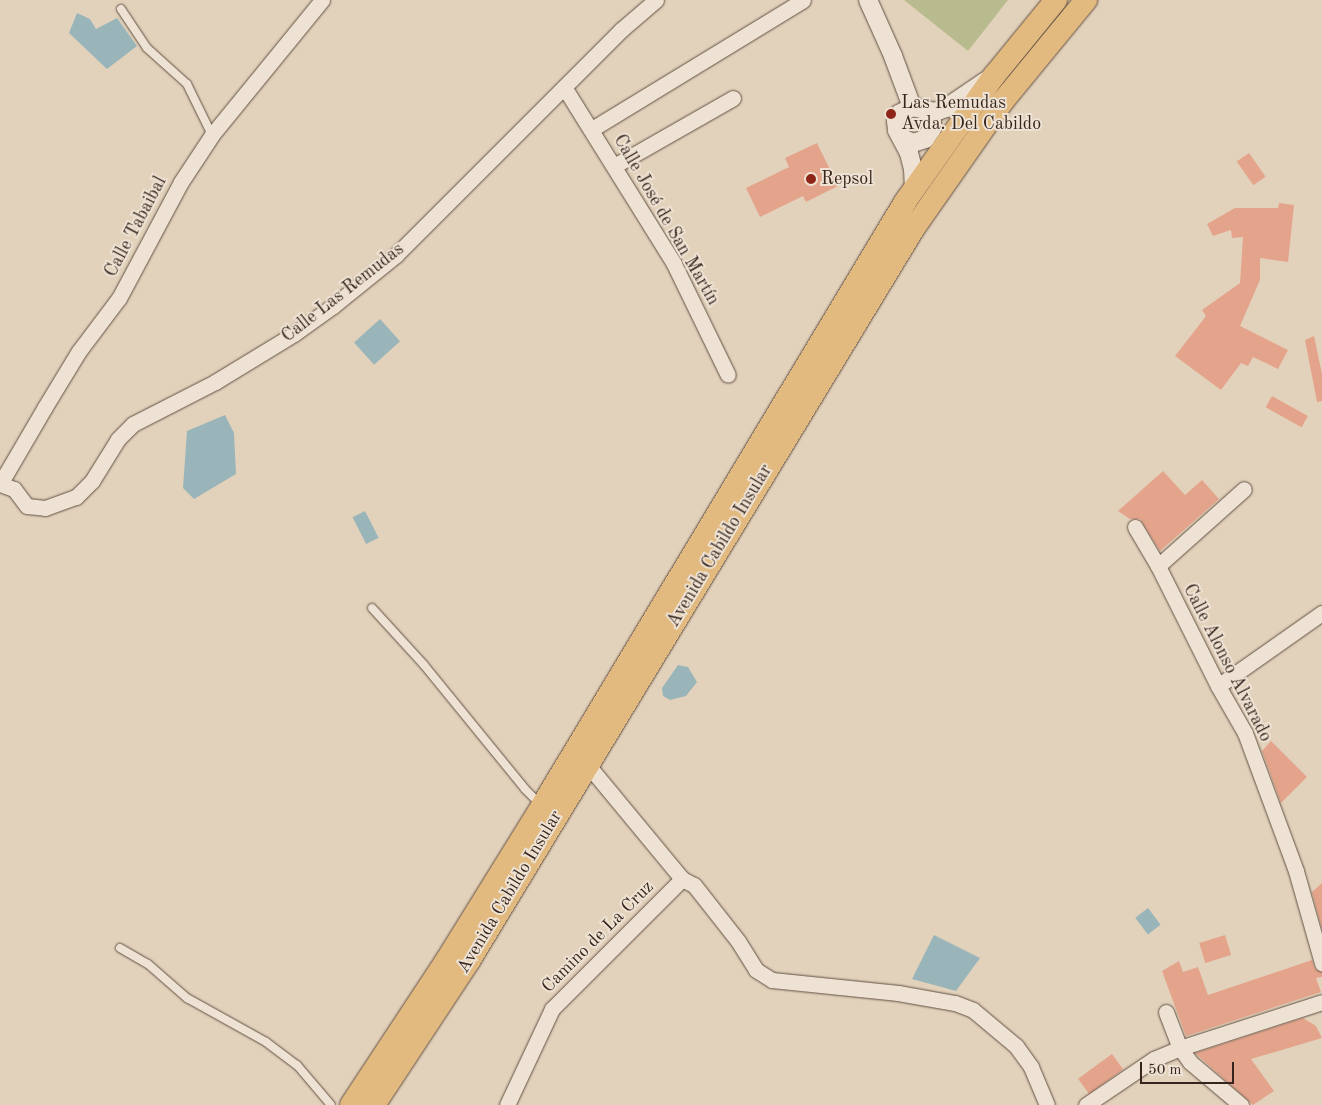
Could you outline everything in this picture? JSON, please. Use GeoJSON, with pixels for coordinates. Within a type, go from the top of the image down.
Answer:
{"type":"FeatureCollection","features":[{"type":"Feature","properties":{"kind":"main road","name":"Avenida Cabildo Insular"},"geometry":{"type":"LineString","coordinates":[[352,1105],[446,961],[542,806],[914,188],[994,76],[1056,0]]}},
{"type":"Feature","properties":{"kind":"main road","name":"Avenida Cabildo Insular"},"geometry":{"type":"LineString","coordinates":[[374,1105],[468,961],[914,228],[1003,101],[1086,0]]}},
{"type":"Feature","properties":{"kind":"street","name":"Calle Tabaibal"},"geometry":{"type":"LineString","coordinates":[[0,484],[79,351],[118,298],[181,182],[212,135],[322,0]]}},
{"type":"Feature","properties":{"kind":"street","name":"Calle Las Remudas"},"geometry":{"type":"LineString","coordinates":[[0,484],[14,489],[27,506],[45,508],[76,497],[92,481],[118,439],[133,424],[215,382],[294,334],[396,255],[621,30],[656,0]]}},
{"type":"Feature","properties":{"kind":"street"},"geometry":{"type":"LineString","coordinates":[[592,129],[803,0]]}},
{"type":"Feature","properties":{"kind":"street"},"geometry":{"type":"LineString","coordinates":[[868,0],[919,109],[932,122],[932,129],[925,139],[913,143],[902,138]]}},
{"type":"Feature","properties":{"kind":"street"},"geometry":{"type":"LineString","coordinates":[[914,188],[913,169],[902,138],[897,130],[896,121],[905,110],[919,109],[935,112],[946,108],[994,76]]}},
{"type":"Feature","properties":{"kind":"street","name":"Calle José de San Martín"},"geometry":{"type":"LineString","coordinates":[[564,87],[592,129],[674,264],[728,375]]}},
{"type":"Feature","properties":{"kind":"street"},"geometry":{"type":"LineString","coordinates":[[614,166],[733,98]]}},
{"type":"Feature","properties":{"kind":"street"},"geometry":{"type":"LineString","coordinates":[[1158,566],[1244,489]]}},
{"type":"Feature","properties":{"kind":"street","name":"Calle Alonso Alvarado"},"geometry":{"type":"LineString","coordinates":[[1135,528],[1158,566],[1248,742],[1296,871],[1322,963]]}},
{"type":"Feature","properties":{"kind":"street"},"geometry":{"type":"LineString","coordinates":[[1218,686],[1322,613]]}},
{"type":"Feature","properties":{"kind":"street"},"geometry":{"type":"LineString","coordinates":[[587,764],[682,879],[694,885],[738,941],[756,970],[772,980],[898,993],[955,1003],[973,1010],[1016,1046],[1031,1067],[1047,1105]]}},
{"type":"Feature","properties":{"kind":"street","name":"Camino de La Cruz"},"geometry":{"type":"LineString","coordinates":[[507,1105],[552,1009],[682,879]]}},
{"type":"Feature","properties":{"kind":"street"},"geometry":{"type":"LineString","coordinates":[[1086,1105],[1154,1059],[1180,1048],[1322,1002]]}},
{"type":"Feature","properties":{"kind":"street"},"geometry":{"type":"LineString","coordinates":[[1166,1012],[1180,1048],[1190,1062],[1241,1105]]}},
{"type":"Feature","properties":{"kind":"lane"},"geometry":{"type":"LineString","coordinates":[[120,9],[147,48],[187,84],[212,135]]}},
{"type":"Feature","properties":{"kind":"lane"},"geometry":{"type":"LineString","coordinates":[[372,608],[424,665],[525,789],[542,806]]}},
{"type":"Feature","properties":{"kind":"lane"},"geometry":{"type":"LineString","coordinates":[[120,948],[148,964],[187,998],[266,1042],[297,1065],[331,1105]]}},
{"type":"Feature","properties":{"kind":"green space"},"geometry":{"type":"Polygon","coordinates":[[[904,0],[1008,0],[968,51],[904,0]]]}},
{"type":"Feature","properties":{"kind":"water"},"geometry":{"type":"Polygon","coordinates":[[[77,13],[90,19],[96,29],[117,18],[137,46],[107,69],[69,33],[77,13]]]}},
{"type":"Feature","properties":{"kind":"water"},"geometry":{"type":"Polygon","coordinates":[[[380,319],[400,341],[374,365],[354,342],[380,319]]]}},
{"type":"Feature","properties":{"kind":"water"},"geometry":{"type":"Polygon","coordinates":[[[225,415],[234,433],[236,474],[194,499],[183,488],[187,431],[225,415]]]}},
{"type":"Feature","properties":{"kind":"water"},"geometry":{"type":"Polygon","coordinates":[[[365,511],[379,538],[366,544],[353,517],[365,511]]]}},
{"type":"Feature","properties":{"kind":"water"},"geometry":{"type":"Polygon","coordinates":[[[678,665],[688,667],[697,682],[686,696],[670,700],[663,696],[662,688],[678,665]]]}},
{"type":"Feature","properties":{"kind":"water"},"geometry":{"type":"Polygon","coordinates":[[[1148,908],[1161,925],[1148,934],[1135,918],[1148,908]]]}},
{"type":"Feature","properties":{"kind":"water"},"geometry":{"type":"Polygon","coordinates":[[[934,935],[980,958],[956,991],[912,979],[934,935]]]}},
{"type":"Feature","properties":{"kind":"building"},"geometry":{"type":"Polygon","coordinates":[[[817,143],[838,186],[806,202],[803,196],[760,217],[746,188],[789,167],[785,158],[817,143]]]}},
{"type":"Feature","properties":{"kind":"building"},"geometry":{"type":"Polygon","coordinates":[[[1249,153],[1266,177],[1253,185],[1237,162],[1249,153]]]}},
{"type":"Feature","properties":{"kind":"building"},"geometry":{"type":"Polygon","coordinates":[[[1279,203],[1294,205],[1288,262],[1260,258],[1260,280],[1240,326],[1288,350],[1278,369],[1253,357],[1248,366],[1241,363],[1221,390],[1175,356],[1206,316],[1202,310],[1240,283],[1243,237],[1232,238],[1231,230],[1213,236],[1207,224],[1235,208],[1278,208],[1279,203]]]}},
{"type":"Feature","properties":{"kind":"building"},"geometry":{"type":"Polygon","coordinates":[[[1314,336],[1322,374],[1322,401],[1317,402],[1305,340],[1314,336]]]}},
{"type":"Feature","properties":{"kind":"building"},"geometry":{"type":"Polygon","coordinates":[[[1272,396],[1308,416],[1302,427],[1266,407],[1272,396]]]}},
{"type":"Feature","properties":{"kind":"building"},"geometry":{"type":"Polygon","coordinates":[[[1163,471],[1185,495],[1202,480],[1219,499],[1160,551],[1140,519],[1130,519],[1118,511],[1163,471]]]}},
{"type":"Feature","properties":{"kind":"building"},"geometry":{"type":"Polygon","coordinates":[[[1271,741],[1307,777],[1281,803],[1262,751],[1271,741]]]}},
{"type":"Feature","properties":{"kind":"building"},"geometry":{"type":"Polygon","coordinates":[[[1322,883],[1322,929],[1312,892],[1322,883]]]}},
{"type":"Feature","properties":{"kind":"building"},"geometry":{"type":"Polygon","coordinates":[[[1225,935],[1231,955],[1205,963],[1199,943],[1225,935]]]}},
{"type":"Feature","properties":{"kind":"building"},"geometry":{"type":"Polygon","coordinates":[[[1312,960],[1315,969],[1322,972],[1322,977],[1316,978],[1321,992],[1186,1036],[1162,971],[1179,961],[1183,972],[1198,967],[1208,995],[1312,960]]]}},
{"type":"Feature","properties":{"kind":"building"},"geometry":{"type":"Polygon","coordinates":[[[1303,1018],[1316,1026],[1322,1038],[1251,1059],[1274,1091],[1253,1105],[1195,1053],[1303,1018]]]}},
{"type":"Feature","properties":{"kind":"building"},"geometry":{"type":"Polygon","coordinates":[[[1112,1054],[1123,1069],[1089,1094],[1078,1079],[1112,1054]]]}},
{"type":"Feature","properties":{"kind":"place","name":"Las Remudas Avda. Del Cabildo"},"geometry":{"type":"Point","coordinates":[891,114]}},
{"type":"Feature","properties":{"kind":"place","name":"Repsol"},"geometry":{"type":"Point","coordinates":[811,179]}}]}
